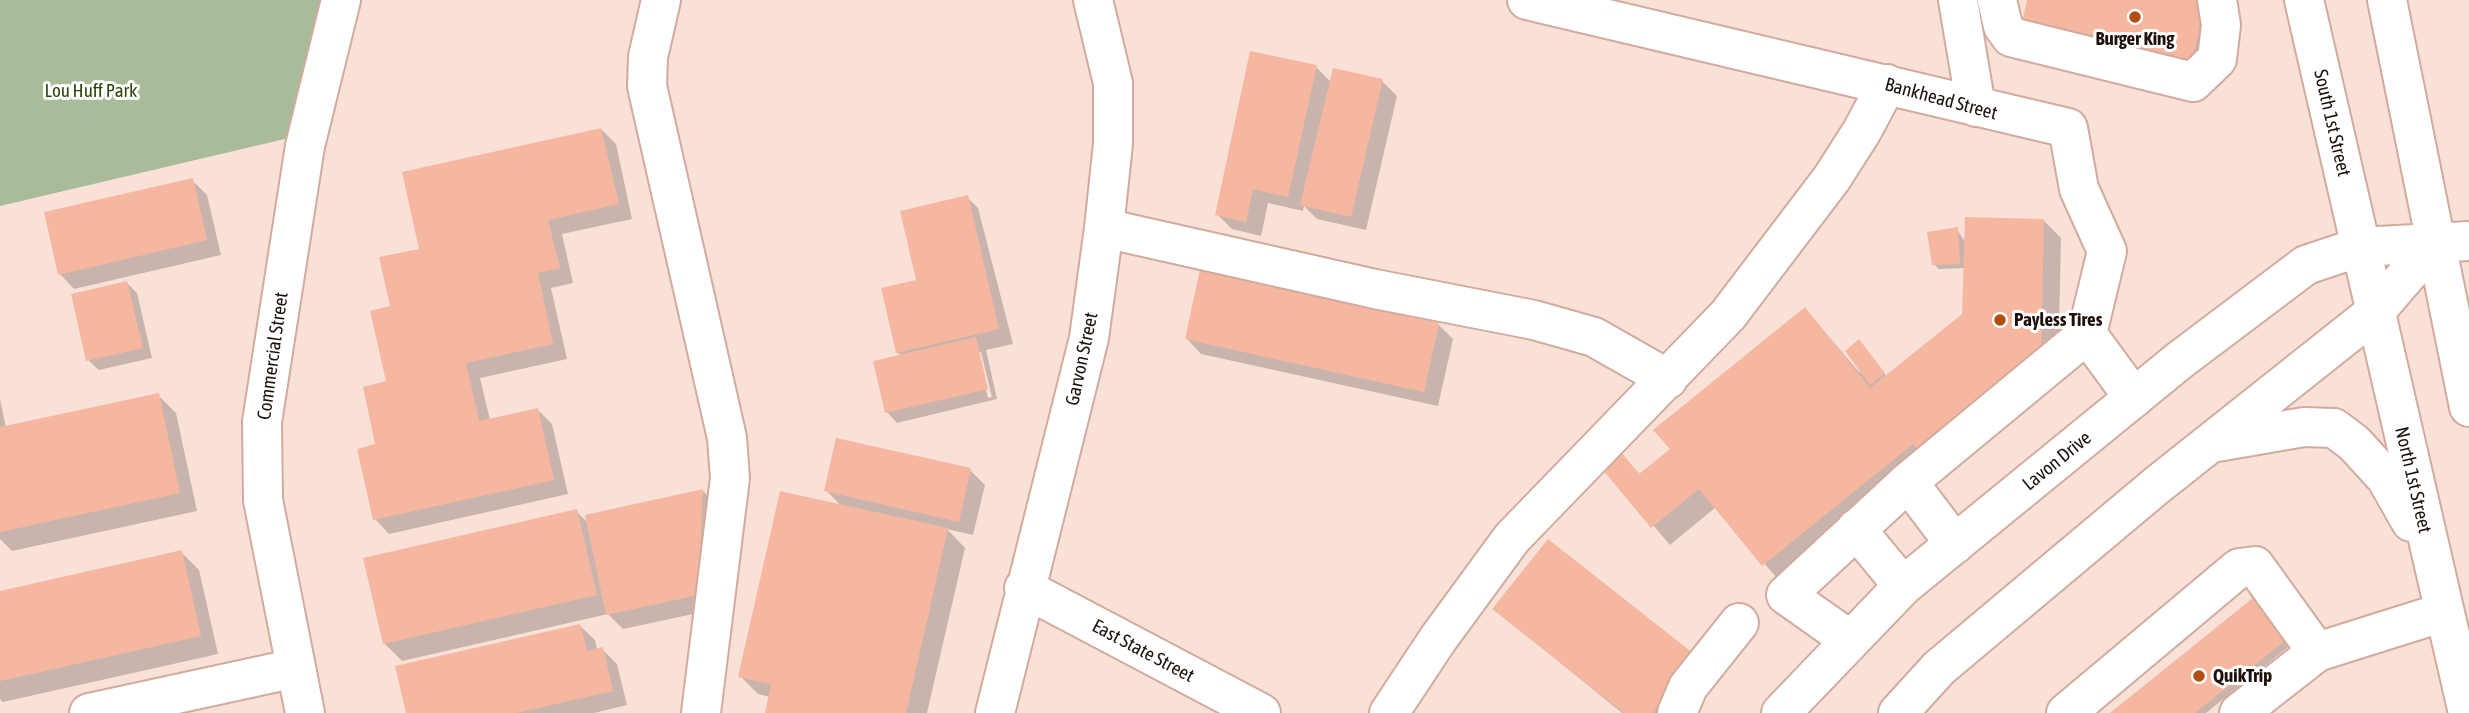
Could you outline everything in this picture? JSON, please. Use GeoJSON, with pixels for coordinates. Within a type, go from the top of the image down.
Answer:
{"type":"FeatureCollection","features":[{"type":"Feature","properties":{"kind":"main road","name":"Commercial Street"},"geometry":{"type":"LineString","coordinates":[[305,713],[263,500],[262,422],[305,146],[341,0]]}},
{"type":"Feature","properties":{"kind":"main road"},"geometry":{"type":"LineString","coordinates":[[661,0],[648,57],[647,86],[727,438],[730,478],[701,713]]}},
{"type":"Feature","properties":{"kind":"main road","name":"Garvon Street"},"geometry":{"type":"LineString","coordinates":[[995,713],[1024,588],[1089,338],[1113,144],[1112,83],[1093,0]]}},
{"type":"Feature","properties":{"kind":"main road","name":"Bankhead Street"},"geometry":{"type":"LineString","coordinates":[[1527,0],[2068,128],[2079,189],[2107,251],[2087,334]]}},
{"type":"Feature","properties":{"kind":"main road"},"geometry":{"type":"LineString","coordinates":[[1958,0],[1976,107]]}},
{"type":"Feature","properties":{"kind":"main road"},"geometry":{"type":"LineString","coordinates":[[1997,0],[2003,26],[2011,37],[2193,82],[2217,59],[2221,25],[2217,0]]}},
{"type":"Feature","properties":{"kind":"main road","name":"South 1st Street"},"geometry":{"type":"LineString","coordinates":[[2304,0],[2360,247]]}},
{"type":"Feature","properties":{"kind":"main road"},"geometry":{"type":"LineString","coordinates":[[2387,0],[2453,240],[2469,407]]}},
{"type":"Feature","properties":{"kind":"main road"},"geometry":{"type":"LineString","coordinates":[[1389,713],[1438,639],[1513,538],[1728,315],[1832,178],[1862,131],[1887,84]]}},
{"type":"Feature","properties":{"kind":"main road"},"geometry":{"type":"LineString","coordinates":[[1104,228],[1376,289],[1534,320],[1594,337],[1668,379]]}},
{"type":"Feature","properties":{"kind":"main road"},"geometry":{"type":"LineString","coordinates":[[1898,713],[1938,668],[2374,313],[2453,240]]}},
{"type":"Feature","properties":{"kind":"main road","name":"Lavon Drive"},"geometry":{"type":"LineString","coordinates":[[1782,713],[1903,586],[2134,398],[2306,265],[2360,247],[2453,240]]}},
{"type":"Feature","properties":{"kind":"main road","name":"North 1st Street"},"geometry":{"type":"LineString","coordinates":[[2360,247],[2468,713]]}},
{"type":"Feature","properties":{"kind":"main road"},"geometry":{"type":"LineString","coordinates":[[1805,713],[1850,640],[1786,595],[1908,482],[2087,334],[2134,398]]}},
{"type":"Feature","properties":{"kind":"main road"},"geometry":{"type":"LineString","coordinates":[[2212,443],[2304,427],[2334,428],[2354,443],[2386,478],[2432,560]]}},
{"type":"Feature","properties":{"kind":"main road"},"geometry":{"type":"LineString","coordinates":[[1908,482],[1955,544]]}},
{"type":"Feature","properties":{"kind":"main road"},"geometry":{"type":"LineString","coordinates":[[1856,529],[1903,586]]}},
{"type":"Feature","properties":{"kind":"main road"},"geometry":{"type":"LineString","coordinates":[[2066,713],[2239,568],[2255,566],[2317,652]]}},
{"type":"Feature","properties":{"kind":"main road","name":"East State Street"},"geometry":{"type":"LineString","coordinates":[[1024,588],[1261,713]]}},
{"type":"Feature","properties":{"kind":"main road"},"geometry":{"type":"LineString","coordinates":[[2239,713],[2317,652],[2444,612]]}},
{"type":"Feature","properties":{"kind":"main road"},"geometry":{"type":"LineString","coordinates":[[1677,713],[1688,687],[1739,624]]}},
{"type":"Feature","properties":{"kind":"main road"},"geometry":{"type":"LineString","coordinates":[[89,713],[296,668]]}},
{"type":"Feature","properties":{"kind":"green space","name":"Lou Huff Park"},"geometry":{"type":"Polygon","coordinates":[[[0,0],[321,0],[289,138],[0,206],[0,0]]]}},
{"type":"Feature","properties":{"kind":"building"},"geometry":{"type":"Polygon","coordinates":[[[2027,0],[2206,0],[2190,69],[2020,31],[2027,0]]]}},
{"type":"Feature","properties":{"kind":"building"},"geometry":{"type":"Polygon","coordinates":[[[1250,51],[1317,65],[1288,197],[1253,189],[1246,222],[1215,215],[1250,51]]]}},
{"type":"Feature","properties":{"kind":"building"},"geometry":{"type":"Polygon","coordinates":[[[1333,68],[1383,79],[1351,217],[1300,205],[1333,68]]]}},
{"type":"Feature","properties":{"kind":"building"},"geometry":{"type":"Polygon","coordinates":[[[601,128],[619,204],[548,220],[560,268],[538,273],[553,344],[466,363],[479,421],[538,408],[554,480],[373,520],[357,449],[375,444],[363,387],[386,381],[370,311],[390,306],[379,257],[419,249],[402,172],[601,128]]]}},
{"type":"Feature","properties":{"kind":"building"},"geometry":{"type":"Polygon","coordinates":[[[193,178],[207,240],[58,275],[44,212],[193,178]]]}},
{"type":"Feature","properties":{"kind":"building"},"geometry":{"type":"Polygon","coordinates":[[[968,195],[999,329],[896,353],[881,288],[916,280],[900,211],[968,195]]]}},
{"type":"Feature","properties":{"kind":"building"},"geometry":{"type":"Polygon","coordinates":[[[1965,217],[2044,219],[2041,353],[1919,451],[1913,444],[1762,566],[1699,489],[1651,528],[1602,469],[1622,453],[1639,474],[1670,449],[1653,430],[1805,307],[1870,388],[1962,314],[1965,217]]]}},
{"type":"Feature","properties":{"kind":"building"},"geometry":{"type":"Polygon","coordinates":[[[1958,227],[1960,264],[1932,265],[1927,232],[1958,227]]]}},
{"type":"Feature","properties":{"kind":"building"},"geometry":{"type":"Polygon","coordinates":[[[1200,269],[1439,323],[1424,392],[1185,339],[1200,269]]]}},
{"type":"Feature","properties":{"kind":"building"},"geometry":{"type":"Polygon","coordinates":[[[127,281],[143,348],[86,361],[71,294],[127,281]]]}},
{"type":"Feature","properties":{"kind":"building"},"geometry":{"type":"Polygon","coordinates":[[[976,337],[988,389],[885,413],[873,361],[976,337]]]}},
{"type":"Feature","properties":{"kind":"building"},"geometry":{"type":"Polygon","coordinates":[[[1859,339],[1885,373],[1870,385],[1845,351],[1859,339]]]}},
{"type":"Feature","properties":{"kind":"building"},"geometry":{"type":"Polygon","coordinates":[[[159,393],[180,493],[0,532],[0,427],[159,393]]]}},
{"type":"Feature","properties":{"kind":"building"},"geometry":{"type":"Polygon","coordinates":[[[836,438],[971,468],[959,522],[824,491],[836,438]]]}},
{"type":"Feature","properties":{"kind":"building"},"geometry":{"type":"Polygon","coordinates":[[[703,489],[698,595],[606,615],[585,515],[703,489]]]}},
{"type":"Feature","properties":{"kind":"building"},"geometry":{"type":"Polygon","coordinates":[[[780,491],[948,528],[906,713],[765,713],[771,684],[738,677],[780,491]]]}},
{"type":"Feature","properties":{"kind":"building"},"geometry":{"type":"Polygon","coordinates":[[[577,509],[597,595],[383,644],[363,558],[577,509]]]}},
{"type":"Feature","properties":{"kind":"building"},"geometry":{"type":"Polygon","coordinates":[[[1548,539],[1698,657],[1653,713],[1624,713],[1492,609],[1548,539]]]}},
{"type":"Feature","properties":{"kind":"building"},"geometry":{"type":"Polygon","coordinates":[[[182,550],[201,636],[0,681],[0,591],[182,550]]]}},
{"type":"Feature","properties":{"kind":"building","name":"QuikTrip"},"geometry":{"type":"Polygon","coordinates":[[[2254,597],[2288,638],[2195,713],[2110,713],[2254,597]]]}},
{"type":"Feature","properties":{"kind":"building"},"geometry":{"type":"Polygon","coordinates":[[[580,624],[587,651],[603,647],[613,691],[516,713],[406,713],[395,666],[580,624]]]}},
{"type":"Feature","properties":{"kind":"place","name":"Burger King"},"geometry":{"type":"Point","coordinates":[2135,17]}},
{"type":"Feature","properties":{"kind":"place","name":"Payless Tires"},"geometry":{"type":"Point","coordinates":[2000,320]}},
{"type":"Feature","properties":{"kind":"place","name":"QuikTrip"},"geometry":{"type":"Point","coordinates":[2199,676]}}]}
